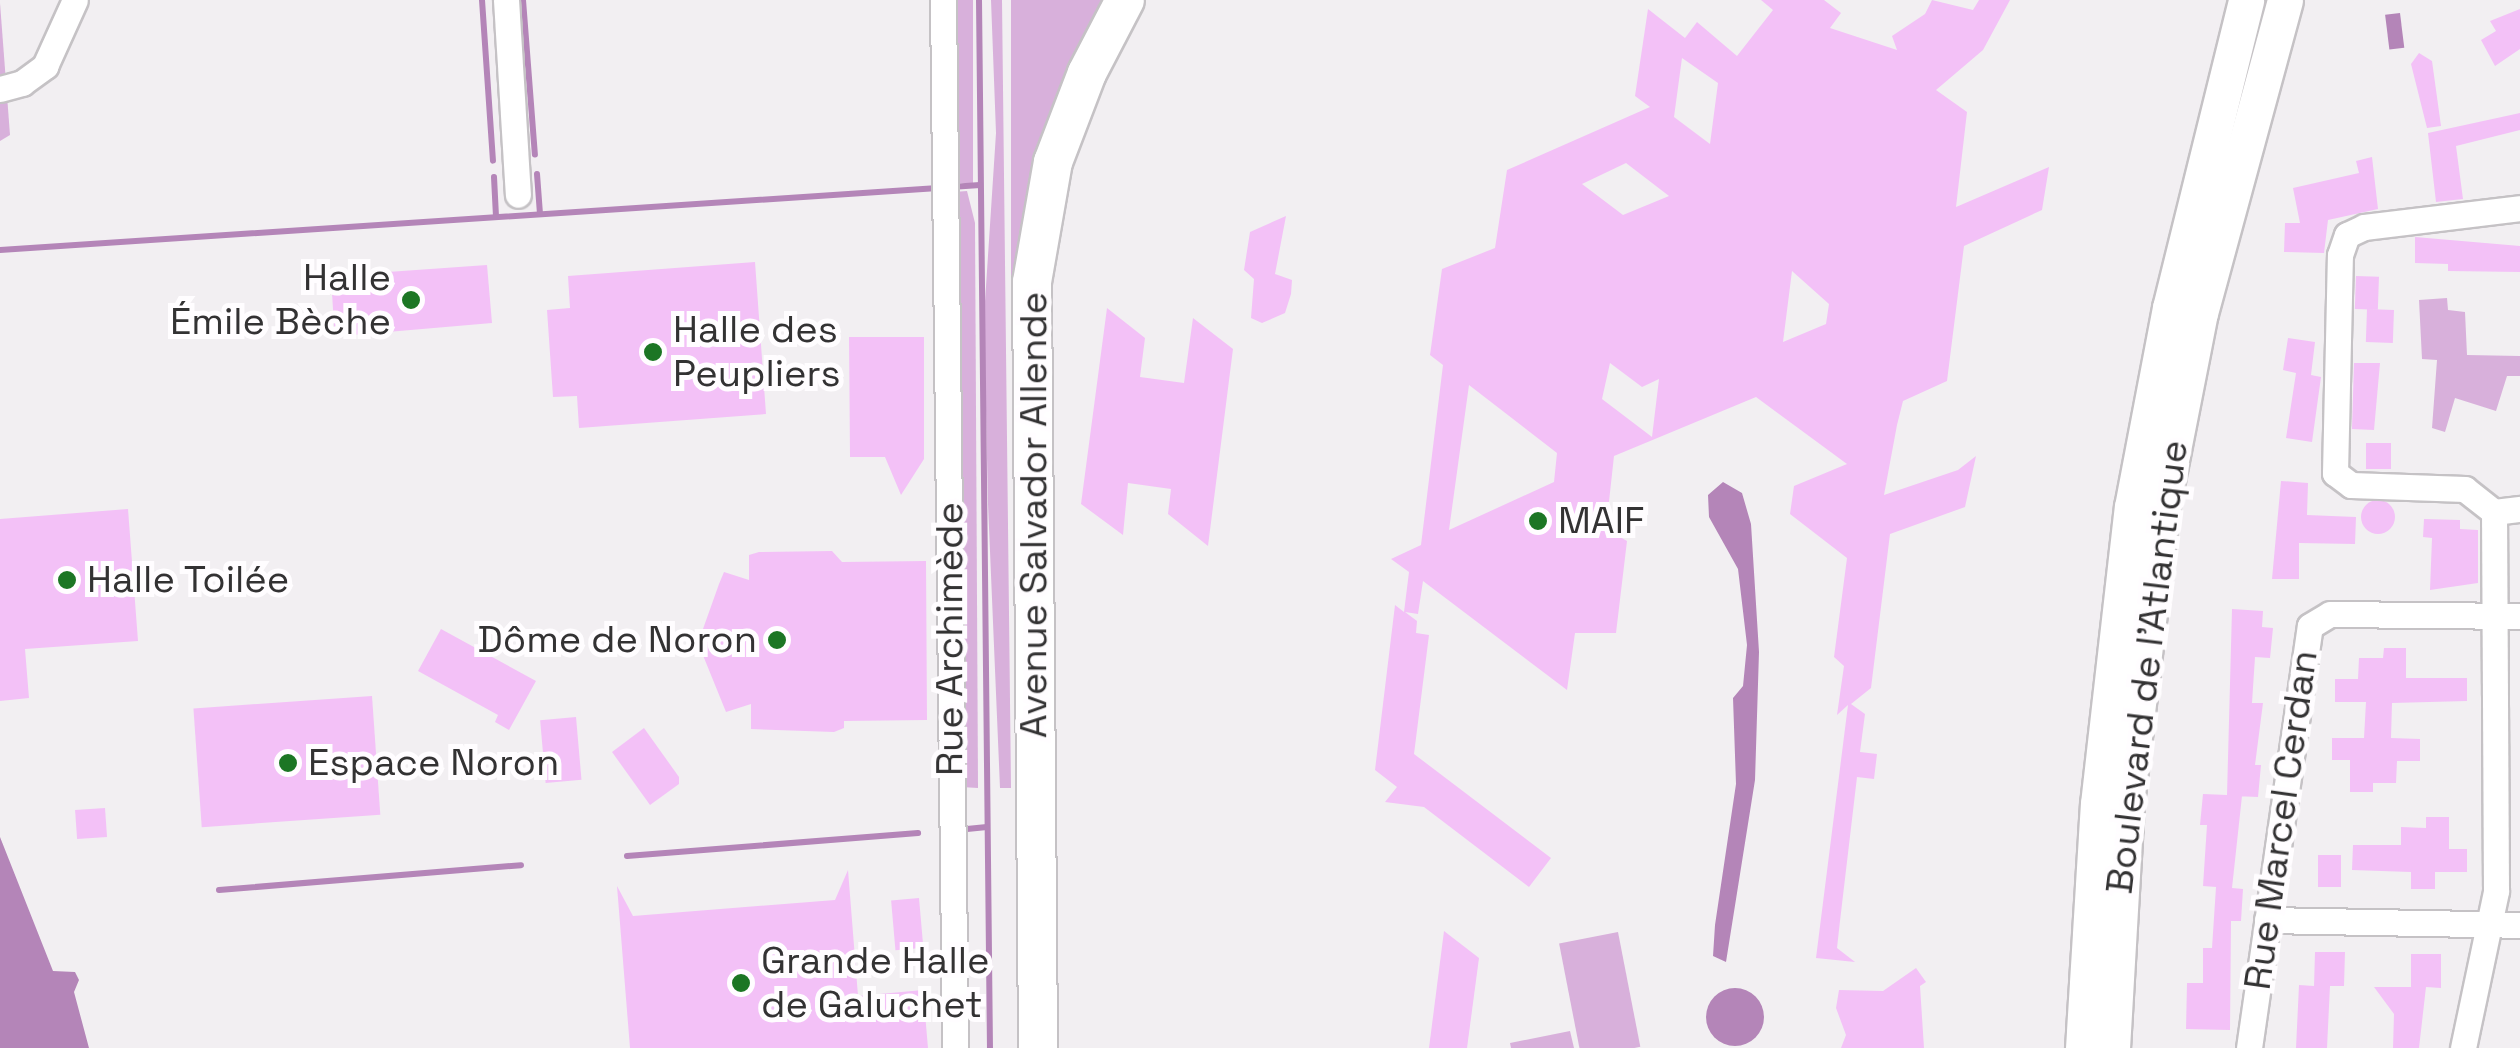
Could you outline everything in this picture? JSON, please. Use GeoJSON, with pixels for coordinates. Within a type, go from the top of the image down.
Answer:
{"type":"FeatureCollection","features":[{"type":"Feature","properties":{"kind":"main road","name":"Avenue Salvador Allende"},"geometry":{"type":"LineString","coordinates":[[1038,1048],[1032,282],[1053,162],[1087,73],[1125,0]]}},
{"type":"Feature","properties":{"kind":"main road","name":"Boulevard de l'Atlantique"},"geometry":{"type":"LineString","coordinates":[[2083,1048],[2104,737],[2132,507],[2170,308],[2246,0]]}},
{"type":"Feature","properties":{"kind":"main road","name":"Boulevard de l'Atlantique"},"geometry":{"type":"LineString","coordinates":[[2112,1048],[2126,803],[2162,506],[2200,314],[2285,0]]}},
{"type":"Feature","properties":{"kind":"street"},"geometry":{"type":"LineString","coordinates":[[0,89],[22,84],[45,66],[75,0]]}},
{"type":"Feature","properties":{"kind":"street"},"geometry":{"type":"LineString","coordinates":[[506,0],[518,195]]}},
{"type":"Feature","properties":{"kind":"street","name":"Rue Archimède"},"geometry":{"type":"LineString","coordinates":[[943,0],[955,1048]]}},
{"type":"Feature","properties":{"kind":"street"},"geometry":{"type":"LineString","coordinates":[[2464,1048],[2496,883],[2508,616],[2507,511],[2465,489],[2352,485],[2335,473],[2340,256],[2347,235],[2364,227],[2520,208]]}},
{"type":"Feature","properties":{"kind":"street","name":"Rue Marcel Cerdan"},"geometry":{"type":"LineString","coordinates":[[2250,1048],[2314,620],[2508,616]]}},
{"type":"Feature","properties":{"kind":"street"},"geometry":{"type":"LineString","coordinates":[[2267,920],[2520,925]]}},
{"type":"Feature","properties":{"kind":"shaded area"},"geometry":{"type":"Polygon","coordinates":[[[952,0],[973,0],[973,183],[952,183],[952,0]]]}},
{"type":"Feature","properties":{"kind":"shaded area"},"geometry":{"type":"Polygon","coordinates":[[[991,0],[1002,0],[1011,788],[1000,788],[988,504],[984,317],[996,133],[991,0]]]}},
{"type":"Feature","properties":{"kind":"shaded area"},"geometry":{"type":"Polygon","coordinates":[[[1011,0],[1103,0],[1032,170],[1011,309],[1011,0]]]}},
{"type":"Feature","properties":{"kind":"shaded area"},"geometry":{"type":"Polygon","coordinates":[[[0,3],[10,135],[0,141],[0,3]]]}},
{"type":"Feature","properties":{"kind":"shaded area"},"geometry":{"type":"Polygon","coordinates":[[[2400,13],[2404,48],[2389,50],[2385,15],[2400,13]]]}},
{"type":"Feature","properties":{"kind":"shaded area"},"geometry":{"type":"Polygon","coordinates":[[[967,191],[975,223],[978,788],[961,787],[954,192],[967,191]]]}},
{"type":"Feature","properties":{"kind":"shaded area"},"geometry":{"type":"Polygon","coordinates":[[[2447,298],[2448,310],[2465,312],[2467,355],[2520,356],[2520,376],[2507,376],[2496,411],[2455,398],[2445,432],[2432,428],[2437,360],[2422,359],[2419,300],[2447,298]]]}},
{"type":"Feature","properties":{"kind":"shaded area"},"geometry":{"type":"Polygon","coordinates":[[[1723,482],[1742,493],[1751,524],[1759,652],[1755,780],[1726,962],[1713,956],[1715,925],[1736,784],[1733,698],[1743,686],[1747,645],[1738,569],[1709,517],[1708,495],[1723,482]]]}},
{"type":"Feature","properties":{"kind":"shaded area"},"geometry":{"type":"Polygon","coordinates":[[[0,837],[53,971],[75,972],[79,980],[74,992],[89,1048],[0,1048],[0,837]]]}},
{"type":"Feature","properties":{"kind":"shaded area"},"geometry":{"type":"Polygon","coordinates":[[[1618,932],[1640,1047],[1579,1048],[1559,943],[1618,932]]]}},
{"type":"Feature","properties":{"kind":"shaded area"},"geometry":{"type":"Polygon","coordinates":[[[1735,988],[1756,996],[1764,1017],[1756,1038],[1735,1046],[1714,1038],[1706,1017],[1714,996],[1735,988]]]}},
{"type":"Feature","properties":{"kind":"shaded area"},"geometry":{"type":"Polygon","coordinates":[[[1570,1031],[1574,1048],[1511,1048],[1510,1043],[1570,1031]]]}},
{"type":"Feature","properties":{"kind":"building","name":"MAIF"},"geometry":{"type":"Polygon","coordinates":[[[1761,0],[1824,0],[1841,13],[1830,28],[1897,50],[1892,36],[1925,14],[1932,0],[1973,10],[1979,0],[2010,0],[1983,50],[1936,90],[1967,112],[1956,207],[2049,167],[2042,210],[1964,246],[1947,381],[1903,401],[1897,425],[1884,495],[1958,470],[1976,456],[1965,507],[1890,534],[1871,688],[1851,704],[1865,714],[1860,752],[1877,754],[1874,779],[1857,777],[1837,948],[1855,962],[1816,958],[1848,705],[1837,715],[1844,666],[1834,657],[1847,558],[1790,514],[1794,486],[1847,464],[1756,397],[1614,456],[1606,529],[1627,541],[1616,633],[1575,633],[1567,690],[1423,581],[1418,614],[1405,612],[1417,621],[1416,633],[1429,635],[1414,754],[1551,858],[1529,887],[1424,807],[1385,802],[1397,787],[1375,770],[1395,605],[1404,612],[1409,572],[1391,559],[1421,545],[1443,365],[1430,355],[1442,269],[1495,248],[1507,170],[1650,107],[1635,96],[1648,9],[1685,38],[1697,22],[1737,56],[1773,10],[1761,0]],[[1682,58],[1674,117],[1710,144],[1718,83],[1682,58]],[[1626,163],[1582,184],[1623,215],[1669,196],[1626,163]],[[1792,271],[1783,342],[1826,324],[1829,304],[1792,271]],[[1610,363],[1602,399],[1652,437],[1659,379],[1642,387],[1610,363]],[[1469,385],[1449,530],[1554,482],[1557,453],[1469,385]]]}},
{"type":"Feature","properties":{"kind":"building"},"geometry":{"type":"Polygon","coordinates":[[[2520,9],[2520,49],[2495,66],[2481,40],[2496,31],[2490,21],[2520,9]]]}},
{"type":"Feature","properties":{"kind":"building"},"geometry":{"type":"Polygon","coordinates":[[[2419,53],[2432,61],[2441,126],[2427,128],[2411,64],[2419,53]]]}},
{"type":"Feature","properties":{"kind":"building"},"geometry":{"type":"Polygon","coordinates":[[[2520,113],[2520,130],[2456,146],[2463,199],[2436,202],[2428,133],[2520,113]]]}},
{"type":"Feature","properties":{"kind":"building"},"geometry":{"type":"Polygon","coordinates":[[[2372,157],[2378,209],[2328,220],[2324,253],[2284,252],[2285,223],[2300,223],[2293,188],[2359,173],[2356,161],[2372,157]]]}},
{"type":"Feature","properties":{"kind":"building"},"geometry":{"type":"Polygon","coordinates":[[[1286,216],[1275,274],[1292,280],[1291,294],[1285,313],[1262,323],[1251,318],[1254,279],[1244,270],[1250,232],[1286,216]]]}},
{"type":"Feature","properties":{"kind":"building"},"geometry":{"type":"Polygon","coordinates":[[[2415,237],[2520,246],[2520,272],[2448,271],[2448,264],[2415,263],[2415,237]]]}},
{"type":"Feature","properties":{"kind":"building","name":"Halle des Peupliers"},"geometry":{"type":"Polygon","coordinates":[[[755,262],[766,414],[579,428],[577,396],[553,397],[547,310],[570,308],[568,276],[755,262]]]}},
{"type":"Feature","properties":{"kind":"building","name":"Halle Émile Bèche"},"geometry":{"type":"Polygon","coordinates":[[[487,265],[492,323],[341,336],[334,326],[331,276],[487,265]]]}},
{"type":"Feature","properties":{"kind":"building"},"geometry":{"type":"Polygon","coordinates":[[[2356,276],[2379,277],[2378,310],[2355,309],[2356,276]]]}},
{"type":"Feature","properties":{"kind":"building"},"geometry":{"type":"Polygon","coordinates":[[[1107,308],[1145,338],[1140,377],[1184,383],[1193,318],[1233,349],[1208,546],[1168,514],[1171,489],[1128,483],[1123,535],[1081,504],[1107,308]]]}},
{"type":"Feature","properties":{"kind":"building"},"geometry":{"type":"Polygon","coordinates":[[[2367,309],[2394,310],[2393,343],[2366,342],[2367,309]]]}},
{"type":"Feature","properties":{"kind":"building"},"geometry":{"type":"Polygon","coordinates":[[[849,337],[924,337],[924,459],[901,495],[885,457],[850,457],[849,337]]]}},
{"type":"Feature","properties":{"kind":"building"},"geometry":{"type":"Polygon","coordinates":[[[2288,338],[2315,342],[2311,375],[2321,377],[2312,442],[2286,438],[2296,373],[2283,370],[2288,338]]]}},
{"type":"Feature","properties":{"kind":"building"},"geometry":{"type":"Polygon","coordinates":[[[2354,363],[2380,363],[2374,430],[2352,429],[2354,363]]]}},
{"type":"Feature","properties":{"kind":"building"},"geometry":{"type":"Polygon","coordinates":[[[2366,443],[2391,443],[2391,469],[2366,469],[2366,443]]]}},
{"type":"Feature","properties":{"kind":"building"},"geometry":{"type":"Polygon","coordinates":[[[2281,481],[2308,483],[2307,515],[2356,517],[2355,544],[2299,543],[2299,579],[2272,579],[2281,481]]]}},
{"type":"Feature","properties":{"kind":"building"},"geometry":{"type":"Polygon","coordinates":[[[2378,500],[2390,505],[2395,517],[2390,529],[2378,534],[2366,529],[2361,517],[2366,505],[2378,500]]]}},
{"type":"Feature","properties":{"kind":"building","name":"Halle Toilée"},"geometry":{"type":"Polygon","coordinates":[[[128,509],[138,641],[25,649],[29,698],[0,701],[0,519],[128,509]]]}},
{"type":"Feature","properties":{"kind":"building"},"geometry":{"type":"Polygon","coordinates":[[[2424,519],[2460,520],[2460,529],[2478,530],[2478,583],[2430,590],[2432,538],[2423,537],[2424,519]]]}},
{"type":"Feature","properties":{"kind":"building"},"geometry":{"type":"Polygon","coordinates":[[[832,551],[842,562],[926,561],[927,720],[844,721],[844,728],[834,732],[751,729],[751,704],[726,712],[698,643],[724,572],[749,580],[749,555],[759,552],[832,551]]]}},
{"type":"Feature","properties":{"kind":"building"},"geometry":{"type":"Polygon","coordinates":[[[2232,609],[2263,611],[2262,627],[2273,628],[2270,658],[2255,657],[2252,703],[2263,703],[2255,765],[2261,765],[2258,797],[2242,796],[2232,888],[2243,889],[2241,921],[2231,921],[2230,1030],[2186,1029],[2187,983],[2203,983],[2203,948],[2212,948],[2216,887],[2203,886],[2207,825],[2200,825],[2203,794],[2227,795],[2232,609]]]}},
{"type":"Feature","properties":{"kind":"building"},"geometry":{"type":"Polygon","coordinates":[[[441,629],[536,681],[509,730],[495,722],[498,715],[418,671],[441,629]]]}},
{"type":"Feature","properties":{"kind":"building"},"geometry":{"type":"Polygon","coordinates":[[[2384,648],[2406,648],[2406,678],[2467,678],[2467,701],[2392,703],[2391,738],[2420,739],[2420,761],[2397,761],[2396,783],[2373,783],[2373,792],[2350,792],[2350,760],[2332,760],[2332,738],[2364,738],[2366,702],[2335,702],[2335,679],[2358,679],[2359,658],[2383,658],[2384,648]]]}},
{"type":"Feature","properties":{"kind":"building","name":"Espace Noron"},"geometry":{"type":"Polygon","coordinates":[[[372,696],[380,815],[202,827],[193,708],[372,696]]]}},
{"type":"Feature","properties":{"kind":"building"},"geometry":{"type":"Polygon","coordinates":[[[576,717],[581,780],[546,783],[540,720],[576,717]]]}},
{"type":"Feature","properties":{"kind":"building"},"geometry":{"type":"Polygon","coordinates":[[[644,728],[679,777],[679,784],[650,805],[612,752],[644,728]]]}},
{"type":"Feature","properties":{"kind":"building"},"geometry":{"type":"Polygon","coordinates":[[[105,808],[107,837],[77,839],[75,810],[105,808]]]}},
{"type":"Feature","properties":{"kind":"building"},"geometry":{"type":"Polygon","coordinates":[[[2426,817],[2449,817],[2449,849],[2467,849],[2467,872],[2435,872],[2435,889],[2411,889],[2411,872],[2352,870],[2353,845],[2401,845],[2401,827],[2426,828],[2426,817]]]}},
{"type":"Feature","properties":{"kind":"building"},"geometry":{"type":"Polygon","coordinates":[[[2318,855],[2341,855],[2341,887],[2318,887],[2318,855]]]}},
{"type":"Feature","properties":{"kind":"building","name":"Grande Halle de Galuchet"},"geometry":{"type":"Polygon","coordinates":[[[848,870],[858,996],[923,990],[928,1048],[630,1048],[617,886],[633,916],[835,900],[848,870]]]}},
{"type":"Feature","properties":{"kind":"building"},"geometry":{"type":"Polygon","coordinates":[[[919,898],[923,948],[895,950],[891,900],[919,898]]]}},
{"type":"Feature","properties":{"kind":"building"},"geometry":{"type":"Polygon","coordinates":[[[1444,931],[1479,958],[1467,1048],[1429,1048],[1444,931]]]}},
{"type":"Feature","properties":{"kind":"building"},"geometry":{"type":"Polygon","coordinates":[[[2315,952],[2345,952],[2344,986],[2330,986],[2327,1048],[2296,1048],[2299,985],[2314,986],[2315,952]]]}},
{"type":"Feature","properties":{"kind":"building"},"geometry":{"type":"Polygon","coordinates":[[[2411,954],[2441,954],[2441,988],[2426,987],[2419,1048],[2393,1048],[2394,1014],[2374,987],[2411,987],[2411,954]]]}},
{"type":"Feature","properties":{"kind":"building"},"geometry":{"type":"Polygon","coordinates":[[[1916,968],[1926,982],[1920,986],[1924,1048],[1841,1048],[1846,1035],[1836,1008],[1839,990],[1883,991],[1916,968]]]}},
{"type":"Feature","properties":{"kind":"waterway"},"geometry":{"type":"LineString","coordinates":[[482,0],[493,161]]}},
{"type":"Feature","properties":{"kind":"waterway"},"geometry":{"type":"LineString","coordinates":[[523,0],[535,155]]}},
{"type":"Feature","properties":{"kind":"waterway"},"geometry":{"type":"LineString","coordinates":[[979,0],[990,1048]]}},
{"type":"Feature","properties":{"kind":"waterway"},"geometry":{"type":"LineString","coordinates":[[537,174],[540,214]]}},
{"type":"Feature","properties":{"kind":"waterway"},"geometry":{"type":"LineString","coordinates":[[494,177],[496,217]]}},
{"type":"Feature","properties":{"kind":"waterway"},"geometry":{"type":"LineString","coordinates":[[951,187],[980,185]]}},
{"type":"Feature","properties":{"kind":"waterway"},"geometry":{"type":"LineString","coordinates":[[0,250],[938,188]]}},
{"type":"Feature","properties":{"kind":"waterway"},"geometry":{"type":"LineString","coordinates":[[967,829],[987,827]]}},
{"type":"Feature","properties":{"kind":"waterway"},"geometry":{"type":"LineString","coordinates":[[627,856],[918,833]]}},
{"type":"Feature","properties":{"kind":"waterway"},"geometry":{"type":"LineString","coordinates":[[219,890],[521,865]]}},
{"type":"Feature","properties":{"kind":"place","name":"Halle Émile Bèche"},"geometry":{"type":"Point","coordinates":[411,300]}},
{"type":"Feature","properties":{"kind":"place","name":"Halle des Peupliers"},"geometry":{"type":"Point","coordinates":[653,352]}},
{"type":"Feature","properties":{"kind":"place","name":"MAIF"},"geometry":{"type":"Point","coordinates":[1538,521]}},
{"type":"Feature","properties":{"kind":"place","name":"Halle Toilée"},"geometry":{"type":"Point","coordinates":[67,580]}},
{"type":"Feature","properties":{"kind":"place","name":"Dôme de Noron"},"geometry":{"type":"Point","coordinates":[777,640]}},
{"type":"Feature","properties":{"kind":"place","name":"Espace Noron"},"geometry":{"type":"Point","coordinates":[288,763]}},
{"type":"Feature","properties":{"kind":"place","name":"Grande Halle de Galuchet"},"geometry":{"type":"Point","coordinates":[741,983]}}]}
